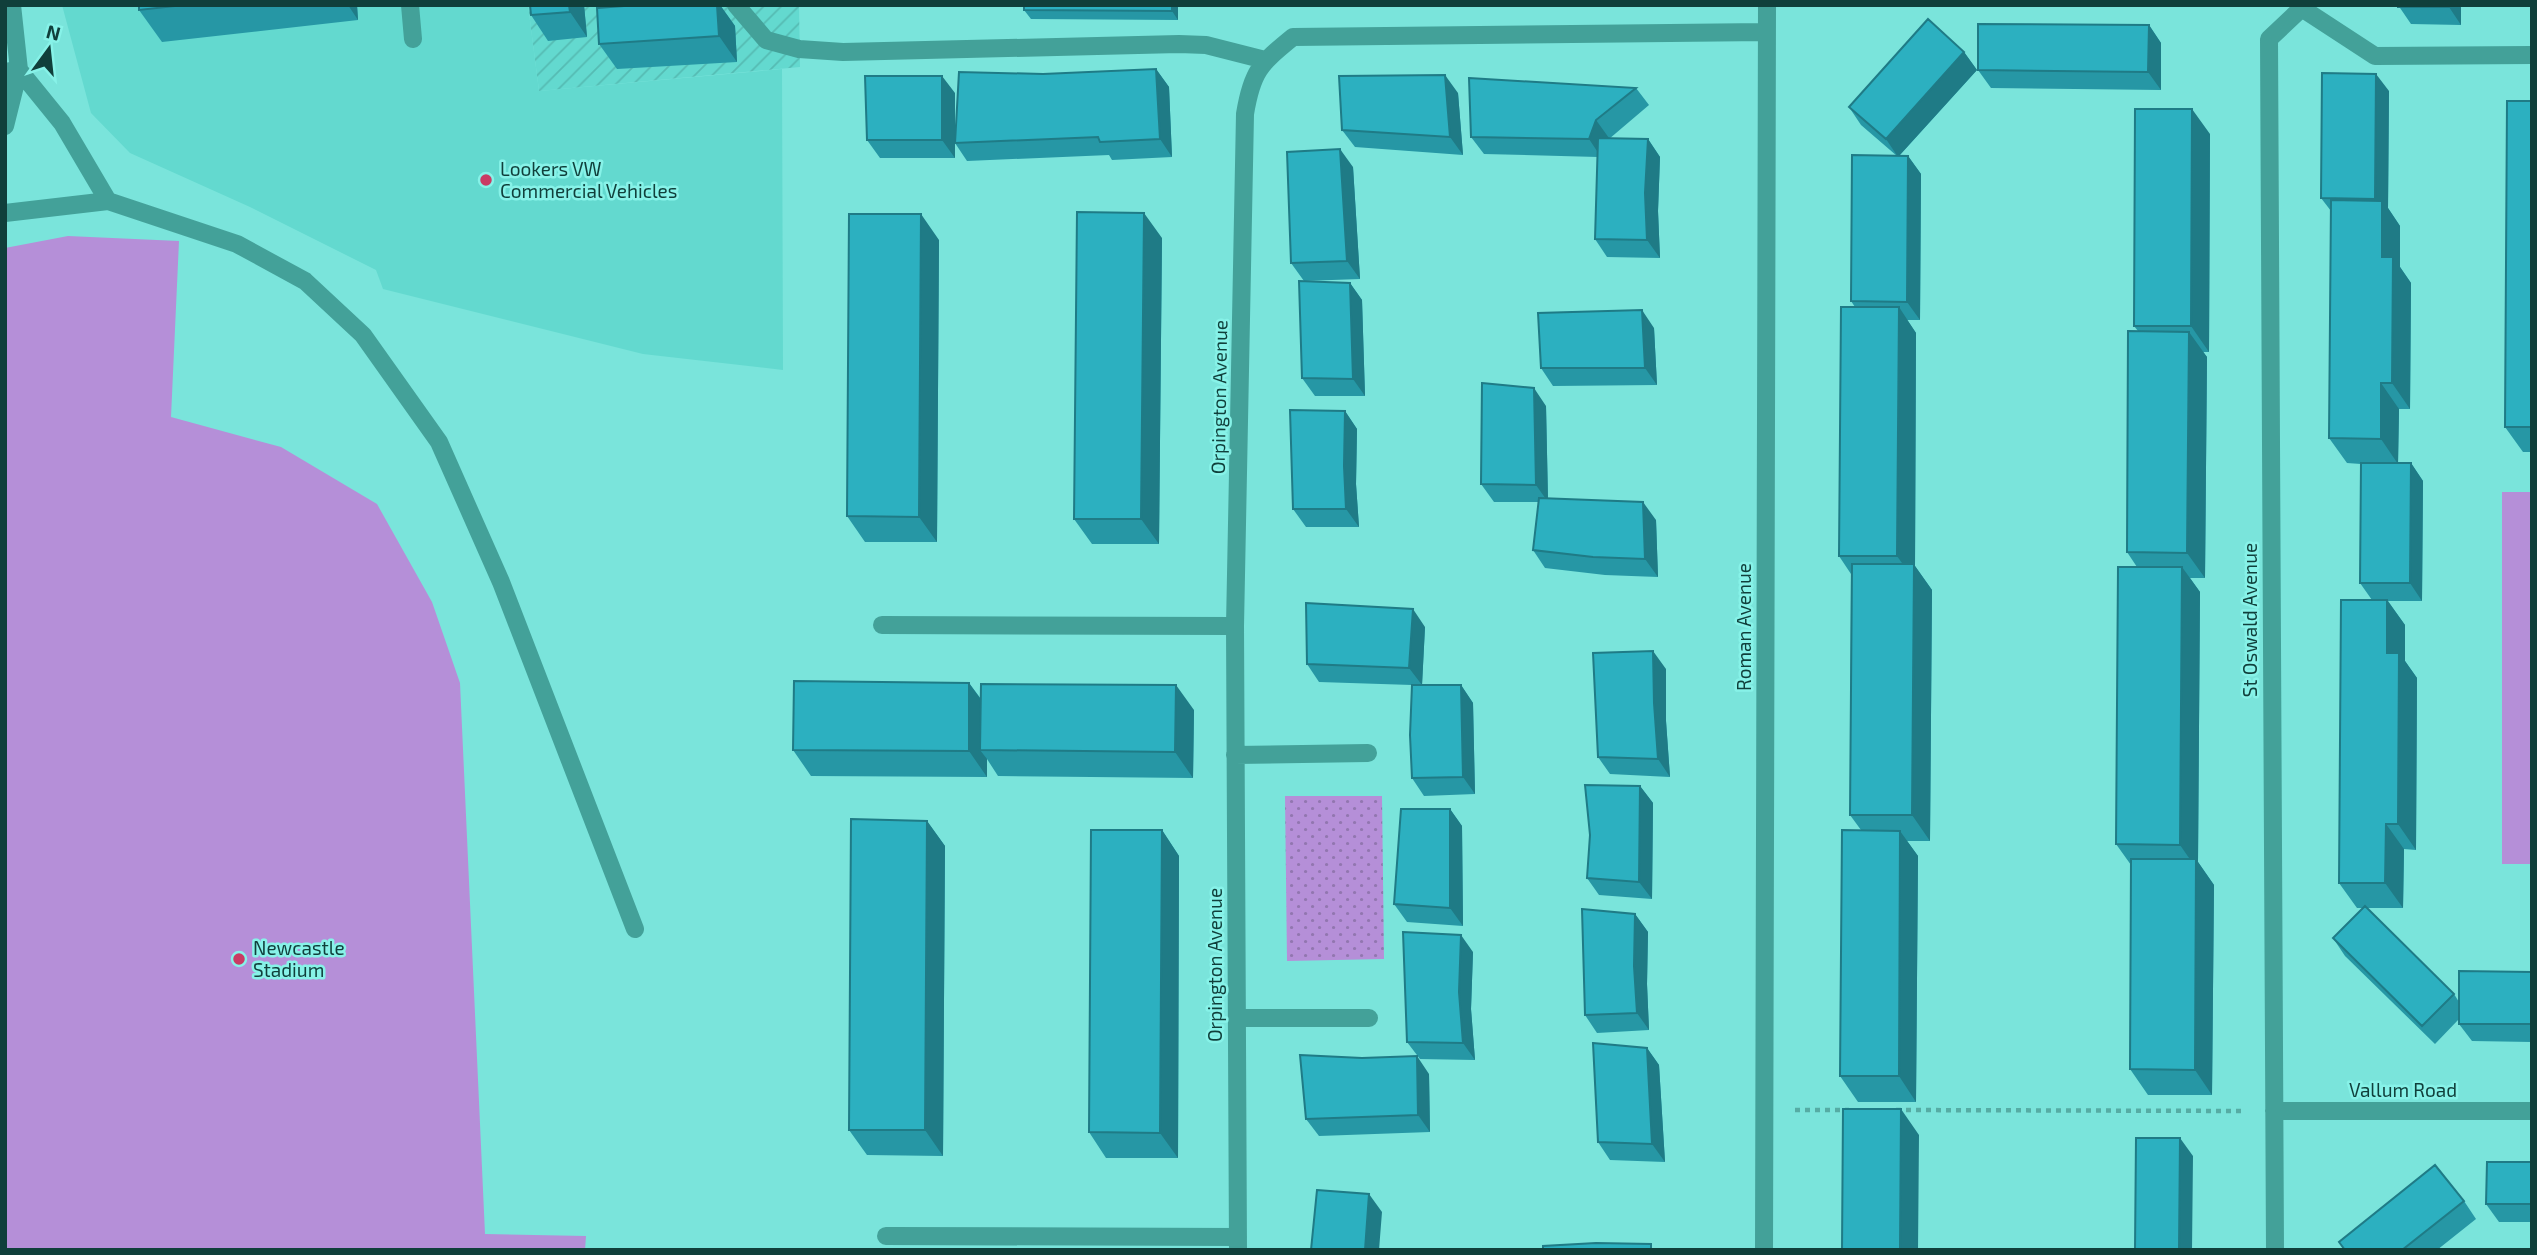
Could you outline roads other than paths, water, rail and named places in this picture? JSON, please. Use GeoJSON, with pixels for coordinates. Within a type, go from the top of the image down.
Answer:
{"type":"FeatureCollection","features":[{"type":"Feature","properties":{"kind":"street"},"geometry":{"type":"LineString","coordinates":[[5,127],[12,71],[12,5]]}},
{"type":"Feature","properties":{"kind":"street"},"geometry":{"type":"LineString","coordinates":[[410,5],[413,39]]}},
{"type":"Feature","properties":{"kind":"street"},"geometry":{"type":"LineString","coordinates":[[736,5],[766,40],[799,49],[843,52],[1179,44],[1206,46],[1265,60]]}},
{"type":"Feature","properties":{"kind":"street","name":"Roman Avenue"},"geometry":{"type":"LineString","coordinates":[[1765,1250],[1767,5]]}},
{"type":"Feature","properties":{"kind":"street"},"geometry":{"type":"LineString","coordinates":[[2304,7],[2375,55],[2532,55]]}},
{"type":"Feature","properties":{"kind":"street","name":"St Oswald Avenue"},"geometry":{"type":"LineString","coordinates":[[2274,1250],[2269,39],[2304,7]]}},
{"type":"Feature","properties":{"kind":"street","name":"Orpington Avenue"},"geometry":{"type":"LineString","coordinates":[[1238,1243],[1235,626],[1245,114],[1250,85],[1265,60],[1293,37],[1766,32]]}},
{"type":"Feature","properties":{"kind":"street"},"geometry":{"type":"LineString","coordinates":[[12,71],[62,123],[108,201]]}},
{"type":"Feature","properties":{"kind":"street"},"geometry":{"type":"LineString","coordinates":[[5,213],[108,201],[237,244],[305,281],[363,335],[439,442],[501,582],[635,929]]}},
{"type":"Feature","properties":{"kind":"street"},"geometry":{"type":"LineString","coordinates":[[882,625],[1235,626]]}},
{"type":"Feature","properties":{"kind":"street"},"geometry":{"type":"LineString","coordinates":[[1235,755],[1368,752]]}},
{"type":"Feature","properties":{"kind":"street"},"geometry":{"type":"LineString","coordinates":[[1237,1018],[1369,1018]]}},
{"type":"Feature","properties":{"kind":"street","name":"Vallum Road"},"geometry":{"type":"LineString","coordinates":[[2274,1111],[2532,1111]]}},
{"type":"Feature","properties":{"kind":"street"},"geometry":{"type":"LineString","coordinates":[[886,1236],[1238,1243]]}},
{"type":"Feature","properties":{"kind":"place","name":"Lookers VW Commercial Vehicles"},"geometry":{"type":"Point","coordinates":[486,180]}},
{"type":"Feature","properties":{"kind":"place","name":"Newcastle Stadium"},"geometry":{"type":"Point","coordinates":[239,959]}}]}
